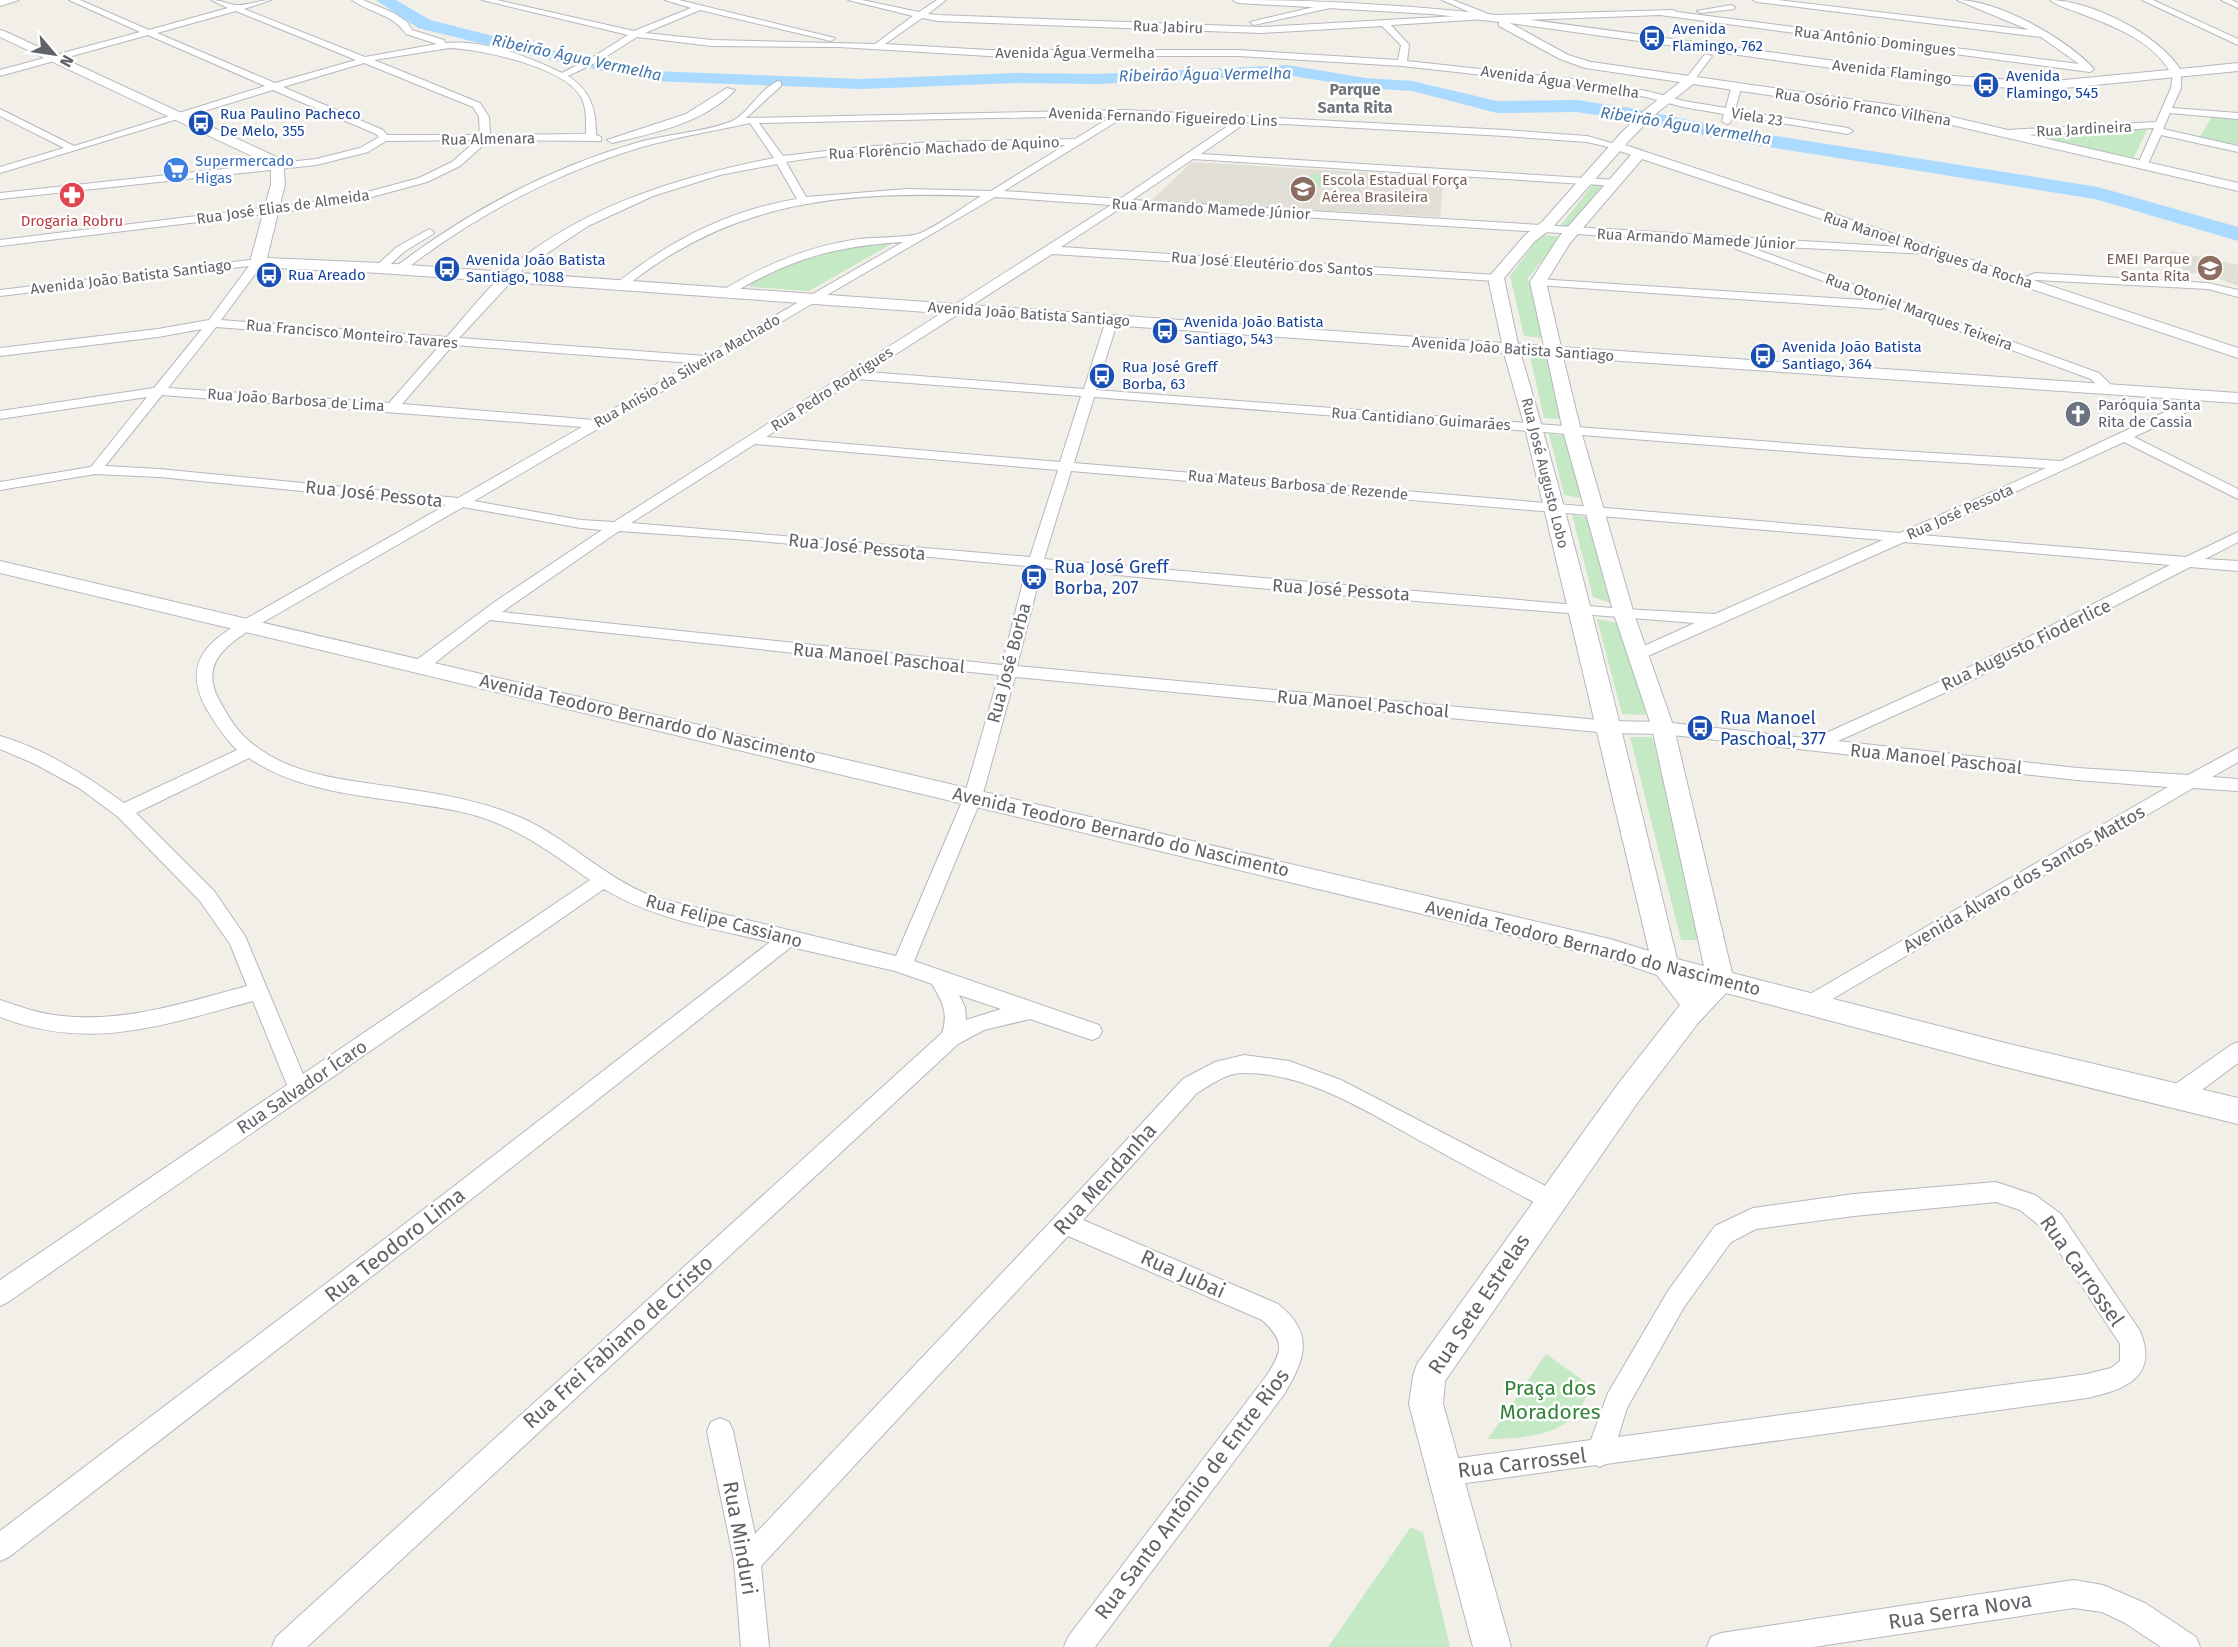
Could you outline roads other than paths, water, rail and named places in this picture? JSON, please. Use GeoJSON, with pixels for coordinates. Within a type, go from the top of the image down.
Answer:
{"type":"FeatureCollection","features":[{"type":"Feature","properties":{"kind":"street"},"geometry":{"type":"LineString","coordinates":[[0,3],[14,0]]}},
{"type":"Feature","properties":{"kind":"street"},"geometry":{"type":"LineString","coordinates":[[0,196],[316,162],[349,155],[375,145],[384,138],[380,132],[73,0]]}},
{"type":"Feature","properties":{"kind":"street"},"geometry":{"type":"LineString","coordinates":[[215,0],[369,57],[477,105],[484,117],[485,139]]}},
{"type":"Feature","properties":{"kind":"street"},"geometry":{"type":"LineString","coordinates":[[0,73],[267,0]]}},
{"type":"Feature","properties":{"kind":"street"},"geometry":{"type":"LineString","coordinates":[[356,0],[391,15],[404,24],[409,32],[451,45],[508,55],[562,76],[574,83],[584,95],[591,118],[591,144],[569,163],[508,188],[473,206],[401,249],[380,268]]}},
{"type":"Feature","properties":{"kind":"street","name":"Avenida Água Vermelha"},"geometry":{"type":"LineString","coordinates":[[486,0],[635,34],[712,43],[859,45],[989,53],[1238,53],[1402,63],[1572,82],[1647,94],[1666,100]]}},
{"type":"Feature","properties":{"kind":"street"},"geometry":{"type":"LineString","coordinates":[[669,0],[859,45]]}},
{"type":"Feature","properties":{"kind":"street","name":"Rua Jabiru"},"geometry":{"type":"LineString","coordinates":[[852,0],[920,16],[1261,30],[1489,17]]}},
{"type":"Feature","properties":{"kind":"street"},"geometry":{"type":"LineString","coordinates":[[877,46],[942,0]]}},
{"type":"Feature","properties":{"kind":"street","name":"Avenida Flamingo"},"geometry":{"type":"LineString","coordinates":[[1238,0],[1432,11],[1550,21],[1938,79],[2043,86],[2238,68]]}},
{"type":"Feature","properties":{"kind":"street"},"geometry":{"type":"LineString","coordinates":[[1432,11],[1443,8],[1445,0],[1489,17]]}},
{"type":"Feature","properties":{"kind":"street"},"geometry":{"type":"LineString","coordinates":[[1756,0],[2046,34]]}},
{"type":"Feature","properties":{"kind":"street"},"geometry":{"type":"LineString","coordinates":[[1961,0],[2006,15],[2046,34],[2102,81]]}},
{"type":"Feature","properties":{"kind":"street"},"geometry":{"type":"LineString","coordinates":[[2055,0],[2107,21],[2136,36],[2172,62],[2177,73],[2175,88],[2143,164]]}},
{"type":"Feature","properties":{"kind":"street"},"geometry":{"type":"LineString","coordinates":[[2146,0],[2238,42]]}},
{"type":"Feature","properties":{"kind":"street"},"geometry":{"type":"LineString","coordinates":[[2225,0],[2238,6]]}},
{"type":"Feature","properties":{"kind":"street"},"geometry":{"type":"LineString","coordinates":[[1550,21],[1719,10],[1733,3]]}},
{"type":"Feature","properties":{"kind":"street"},"geometry":{"type":"LineString","coordinates":[[1720,21],[1733,3]]}},
{"type":"Feature","properties":{"kind":"street"},"geometry":{"type":"LineString","coordinates":[[1229,29],[1327,6]]}},
{"type":"Feature","properties":{"kind":"street"},"geometry":{"type":"LineString","coordinates":[[562,76],[592,61],[635,34],[699,7]]}},
{"type":"Feature","properties":{"kind":"street","name":"Rua Antônio Domingues"},"geometry":{"type":"LineString","coordinates":[[1662,13],[2089,68]]}},
{"type":"Feature","properties":{"kind":"street","name":"Rua Osório Franco Vilhena"},"geometry":{"type":"LineString","coordinates":[[1489,17],[1580,63],[1736,88],[1894,109],[2143,164],[2238,188]]}},
{"type":"Feature","properties":{"kind":"street"},"geometry":{"type":"LineString","coordinates":[[1385,24],[1405,45],[1402,63]]}},
{"type":"Feature","properties":{"kind":"street"},"geometry":{"type":"LineString","coordinates":[[369,57],[409,32]]}},
{"type":"Feature","properties":{"kind":"street"},"geometry":{"type":"LineString","coordinates":[[0,33],[272,159],[279,165]]}},
{"type":"Feature","properties":{"kind":"street"},"geometry":{"type":"LineString","coordinates":[[0,172],[369,57],[451,45]]}},
{"type":"Feature","properties":{"kind":"street"},"geometry":{"type":"LineString","coordinates":[[1496,278],[1530,238],[1547,225],[1617,146],[1647,116],[1689,81],[1708,56]]}},
{"type":"Feature","properties":{"kind":"street"},"geometry":{"type":"LineString","coordinates":[[737,122],[778,84]]}},
{"type":"Feature","properties":{"kind":"street"},"geometry":{"type":"LineString","coordinates":[[1729,117],[1730,104],[1736,88]]}},
{"type":"Feature","properties":{"kind":"street"},"geometry":{"type":"LineString","coordinates":[[612,140],[646,132],[700,111],[730,90]]}},
{"type":"Feature","properties":{"kind":"street","name":"Viela 23"},"geometry":{"type":"LineString","coordinates":[[1666,100],[1729,117],[1848,131]]}},
{"type":"Feature","properties":{"kind":"street"},"geometry":{"type":"LineString","coordinates":[[2167,110],[2238,116]]}},
{"type":"Feature","properties":{"kind":"street"},"geometry":{"type":"LineString","coordinates":[[0,112],[74,149]]}},
{"type":"Feature","properties":{"kind":"street","name":"Avenida Fernando Figueiredo Lins"},"geometry":{"type":"LineString","coordinates":[[398,270],[441,237],[480,213],[571,170],[639,145],[752,120],[1124,113],[1505,133],[1587,139],[1617,146]]}},
{"type":"Feature","properties":{"kind":"street","name":"Rua Anísio da Silveira Machado"},"geometry":{"type":"LineString","coordinates":[[247,624],[918,238],[1124,113]]}},
{"type":"Feature","properties":{"kind":"street","name":"Rua Pedro Rodrigues"},"geometry":{"type":"LineString","coordinates":[[421,665],[614,527],[957,309],[1192,156],[1246,118]]}},
{"type":"Feature","properties":{"kind":"street"},"geometry":{"type":"LineString","coordinates":[[752,120],[780,160],[803,200]]}},
{"type":"Feature","properties":{"kind":"street","name":"Rua Jardineira"},"geometry":{"type":"LineString","coordinates":[[2007,133],[2159,128],[2238,149]]}},
{"type":"Feature","properties":{"kind":"street","name":"Rua Almenara"},"geometry":{"type":"LineString","coordinates":[[384,138],[485,139],[591,144]]}},
{"type":"Feature","properties":{"kind":"street","name":"Rua José Elias de Almeida"},"geometry":{"type":"LineString","coordinates":[[0,243],[346,201],[423,180],[456,164],[485,139]]}},
{"type":"Feature","properties":{"kind":"street","name":"Avenida Fernando Figueiredo Lins"},"geometry":{"type":"LineString","coordinates":[[591,144],[612,140],[639,145]]}},
{"type":"Feature","properties":{"kind":"street","name":"Rua Florêncio Machado de Aquino"},"geometry":{"type":"LineString","coordinates":[[392,407],[507,277],[540,250],[574,228],[623,204],[720,172],[780,160],[877,148],[1078,142]]}},
{"type":"Feature","properties":{"kind":"street","name":"Rua Manoel Rodrigues da Rocha"},"geometry":{"type":"LineString","coordinates":[[1617,146],[2238,353]]}},
{"type":"Feature","properties":{"kind":"street"},"geometry":{"type":"LineString","coordinates":[[1640,153],[1564,240],[1538,282],[1572,430],[1624,614],[1663,728],[1721,981]]}},
{"type":"Feature","properties":{"kind":"street"},"geometry":{"type":"LineString","coordinates":[[1192,156],[1616,183]]}},
{"type":"Feature","properties":{"kind":"street"},"geometry":{"type":"LineString","coordinates":[[95,470],[213,323],[258,262],[278,184],[279,165]]}},
{"type":"Feature","properties":{"kind":"street","name":"Rua Armando Mamede Júnior"},"geometry":{"type":"LineString","coordinates":[[621,285],[666,251],[699,234],[752,214],[803,200],[891,192],[990,194],[1540,230],[1930,251]]}},
{"type":"Feature","properties":{"kind":"street"},"geometry":{"type":"LineString","coordinates":[[727,292],[758,273],[811,251],[855,242],[918,238]]}},
{"type":"Feature","properties":{"kind":"street","name":"Rua Otoniel Marques Teixeira"},"geometry":{"type":"LineString","coordinates":[[1724,241],[2095,376],[2109,389]]}},
{"type":"Feature","properties":{"kind":"street","name":"Rua José Eleutério dos Santos"},"geometry":{"type":"LineString","coordinates":[[1048,250],[1496,278]]}},
{"type":"Feature","properties":{"kind":"street","name":"Avenida João Batista Santiago"},"geometry":{"type":"LineString","coordinates":[[0,293],[258,262],[380,268],[1511,349],[2238,398]]}},
{"type":"Feature","properties":{"kind":"street"},"geometry":{"type":"LineString","coordinates":[[2023,281],[2035,276],[2208,286],[2238,294]]}},
{"type":"Feature","properties":{"kind":"street","name":"Rua José Augusto Lobo"},"geometry":{"type":"LineString","coordinates":[[1496,278],[1511,349],[1534,428],[1580,610],[1666,967]]}},
{"type":"Feature","properties":{"kind":"street"},"geometry":{"type":"LineString","coordinates":[[1538,282],[1901,306]]}},
{"type":"Feature","properties":{"kind":"street","name":"Rua José Borba"},"geometry":{"type":"LineString","coordinates":[[902,966],[973,797],[1035,564],[1112,320]]}},
{"type":"Feature","properties":{"kind":"street","name":"Rua Francisco Monteiro Tavares"},"geometry":{"type":"LineString","coordinates":[[0,352],[158,333],[213,323],[706,360]]}},
{"type":"Feature","properties":{"kind":"street","name":"Rua Cantidiano Guimarães"},"geometry":{"type":"LineString","coordinates":[[854,375],[1534,428],[2060,465]]}},
{"type":"Feature","properties":{"kind":"street","name":"Rua João Barbosa de Lima"},"geometry":{"type":"LineString","coordinates":[[0,415],[159,391],[594,424]]}},
{"type":"Feature","properties":{"kind":"street","name":"Rua José Pessota"},"geometry":{"type":"LineString","coordinates":[[1639,655],[1947,519],[2125,437],[2192,404],[2192,394]]}},
{"type":"Feature","properties":{"kind":"street"},"geometry":{"type":"LineString","coordinates":[[2125,437],[2238,495]]}},
{"type":"Feature","properties":{"kind":"street","name":"Rua Mateus Barbosa de Rezende"},"geometry":{"type":"LineString","coordinates":[[753,440],[1553,506],[2238,566]]}},
{"type":"Feature","properties":{"kind":"street","name":"Rua Cantidiano Guimarães"},"geometry":{"type":"LineString","coordinates":[[1987,461],[2007,469],[2026,483]]}},
{"type":"Feature","properties":{"kind":"street","name":"Rua José Pessota"},"geometry":{"type":"LineString","coordinates":[[0,486],[95,470],[194,476],[459,502],[581,524],[749,536],[1035,564],[1624,614],[1717,619]]}},
{"type":"Feature","properties":{"kind":"street"},"geometry":{"type":"LineString","coordinates":[[1947,519],[1961,536],[1972,542]]}},
{"type":"Feature","properties":{"kind":"street"},"geometry":{"type":"LineString","coordinates":[[1842,532],[1855,542],[1858,548],[1858,558]]}},
{"type":"Feature","properties":{"kind":"street","name":"Rua Augusto Fioderlice"},"geometry":{"type":"LineString","coordinates":[[1810,746],[1958,680],[2238,536]]}},
{"type":"Feature","properties":{"kind":"street","name":"Avenida Teodoro Bernardo do Nascimento"},"geometry":{"type":"LineString","coordinates":[[0,567],[421,665],[1610,949],[1666,967],[2238,1112]]}},
{"type":"Feature","properties":{"kind":"street","name":"Rua Manoel Paschoal"},"geometry":{"type":"LineString","coordinates":[[488,615],[692,639],[1008,671],[1609,727],[1663,728],[2077,774],[2238,785]]}},
{"type":"Feature","properties":{"kind":"street","name":"Rua Felipe Cassiano"},"geometry":{"type":"LineString","coordinates":[[247,624],[216,647],[206,661],[202,673],[205,689],[222,721],[249,751],[281,769],[312,778],[443,801],[500,817],[541,836],[604,880],[637,898],[787,939],[902,966],[1092,1031]]}},
{"type":"Feature","properties":{"kind":"street"},"geometry":{"type":"LineString","coordinates":[[0,742],[41,760],[85,784],[123,811],[207,896],[238,941],[298,1089]]}},
{"type":"Feature","properties":{"kind":"street"},"geometry":{"type":"LineString","coordinates":[[123,811],[249,751]]}},
{"type":"Feature","properties":{"kind":"street","name":"Avenida Álvaro dos Santos Mattos"},"geometry":{"type":"LineString","coordinates":[[1810,1004],[2238,754]]}},
{"type":"Feature","properties":{"kind":"street","name":"Rua Salvador Ícaro"},"geometry":{"type":"LineString","coordinates":[[0,1294],[604,880]]}},
{"type":"Feature","properties":{"kind":"street","name":"Rua Teodoro Lima"},"geometry":{"type":"LineString","coordinates":[[0,1548],[452,1202],[787,939]]}},
{"type":"Feature","properties":{"kind":"street"},"geometry":{"type":"LineString","coordinates":[[1666,967],[1696,1006]]}},
{"type":"Feature","properties":{"kind":"street"},"geometry":{"type":"LineString","coordinates":[[939,979],[956,1008],[957,1018],[951,1038]]}},
{"type":"Feature","properties":{"kind":"street","name":"Rua Sete Estrelas"},"geometry":{"type":"LineString","coordinates":[[1492,1647],[1426,1404],[1429,1376],[1628,1093],[1696,1006],[1721,981]]}},
{"type":"Feature","properties":{"kind":"street"},"geometry":{"type":"LineString","coordinates":[[0,1008],[12,1014],[50,1024],[92,1025],[140,1021],[257,992]]}},
{"type":"Feature","properties":{"kind":"street","name":"Rua Frei Fabiano de Cristo"},"geometry":{"type":"LineString","coordinates":[[286,1647],[951,1038],[979,1023],[1028,1011]]}},
{"type":"Feature","properties":{"kind":"street"},"geometry":{"type":"LineString","coordinates":[[2175,1096],[2238,1051]]}},
{"type":"Feature","properties":{"kind":"street","name":"Rua Mendanha"},"geometry":{"type":"LineString","coordinates":[[747,1561],[1065,1223],[1190,1086],[1215,1071],[1242,1064],[1273,1067],[1353,1095],[1551,1200]]}},
{"type":"Feature","properties":{"kind":"street","name":"Rua Carrossel"},"geometry":{"type":"LineString","coordinates":[[1445,1473],[1599,1454],[2087,1386],[2120,1379],[2130,1368],[2133,1349],[2131,1340],[2053,1222],[2027,1202],[2008,1194],[1996,1192],[1854,1205],[1753,1219],[1723,1234],[1676,1299],[1617,1402],[1599,1454]]}},
{"type":"Feature","properties":{"kind":"street","name":"Rua Jubai"},"geometry":{"type":"LineString","coordinates":[[1065,1223],[1269,1312],[1286,1327],[1292,1337]]}},
{"type":"Feature","properties":{"kind":"street","name":"Rua Santo Antônio de Entre Rios"},"geometry":{"type":"LineString","coordinates":[[1078,1647],[1276,1384],[1290,1363],[1294,1347],[1292,1337]]}},
{"type":"Feature","properties":{"kind":"street","name":"Rua Minduri"},"geometry":{"type":"LineString","coordinates":[[720,1431],[747,1561],[755,1647]]}},
{"type":"Feature","properties":{"kind":"street","name":"Rua Serra Nova"},"geometry":{"type":"LineString","coordinates":[[1721,1647],[2074,1594],[2103,1599],[2135,1613],[2186,1647]]}},
{"type":"Feature","properties":{"kind":"waterway","name":"Ribeirão Água Vermelha"},"geometry":{"type":"LineString","coordinates":[[384,0],[424,24],[541,53],[651,76],[862,84],[1015,78],[1098,79],[1287,70],[1366,83],[1412,86],[1497,107],[1576,106],[1625,113],[1738,136],[2098,193],[2238,234]]}},
{"type":"Feature","properties":{"kind":"place","name":"Avenida Flamingo, 762"},"geometry":{"type":"Point","coordinates":[1652,38]}},
{"type":"Feature","properties":{"kind":"place","name":"Avenida Flamingo, 545"},"geometry":{"type":"Point","coordinates":[1986,85]}},
{"type":"Feature","properties":{"kind":"place","name":"Rua Paulino Pacheco De Melo, 355"},"geometry":{"type":"Point","coordinates":[201,123]}},
{"type":"Feature","properties":{"kind":"place","name":"Supermercado Higas"},"geometry":{"type":"Point","coordinates":[176,170]}},
{"type":"Feature","properties":{"kind":"place","name":"Escola Estadual Força Aérea Brasileira"},"geometry":{"type":"Point","coordinates":[1303,189]}},
{"type":"Feature","properties":{"kind":"place","name":"Drogaria Robru"},"geometry":{"type":"Point","coordinates":[72,195]}},
{"type":"Feature","properties":{"kind":"place","name":"EMEI Parque Santa Rita"},"geometry":{"type":"Point","coordinates":[2210,268]}},
{"type":"Feature","properties":{"kind":"place","name":"Avenida João Batista Santiago, 1088"},"geometry":{"type":"Point","coordinates":[447,269]}},
{"type":"Feature","properties":{"kind":"place","name":"Rua Areado"},"geometry":{"type":"Point","coordinates":[269,275]}},
{"type":"Feature","properties":{"kind":"place","name":"Avenida João Batista Santiago, 543"},"geometry":{"type":"Point","coordinates":[1165,331]}},
{"type":"Feature","properties":{"kind":"place","name":"Avenida João Batista Santiago, 364"},"geometry":{"type":"Point","coordinates":[1763,356]}},
{"type":"Feature","properties":{"kind":"place","name":"Rua José Greff Borba, 63"},"geometry":{"type":"Point","coordinates":[1102,376]}},
{"type":"Feature","properties":{"kind":"place","name":"Paróquia Santa Rita de Cassia"},"geometry":{"type":"Point","coordinates":[2078,414]}},
{"type":"Feature","properties":{"kind":"place","name":"Rua José Greff Borba, 207"},"geometry":{"type":"Point","coordinates":[1034,577]}},
{"type":"Feature","properties":{"kind":"place","name":"Rua Manoel Paschoal, 377"},"geometry":{"type":"Point","coordinates":[1700,728]}},
{"type":"Feature","properties":{"kind":"district","name":"Parque Santa Rita"},"geometry":{"type":"Point","coordinates":[1355,98]}},
{"type":"Feature","properties":{"kind":"park label","name":"Praça dos Moradores"},"geometry":{"type":"Point","coordinates":[1550,1400]}}]}
